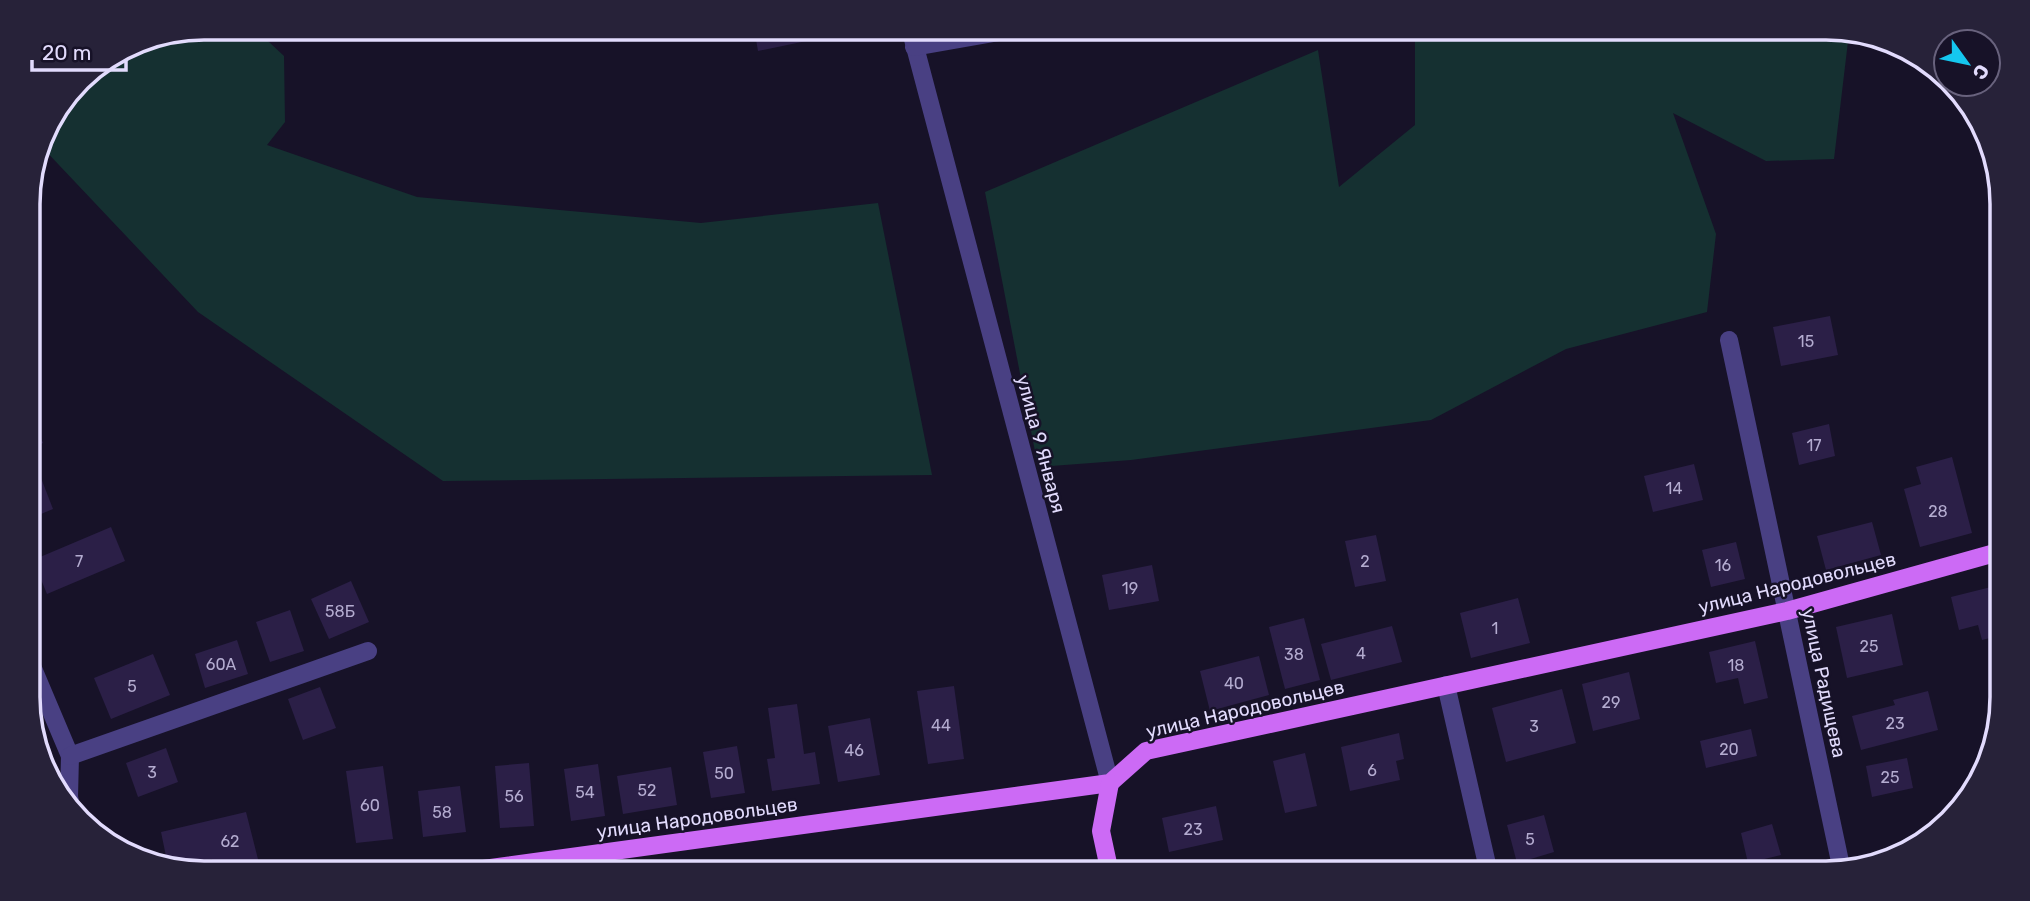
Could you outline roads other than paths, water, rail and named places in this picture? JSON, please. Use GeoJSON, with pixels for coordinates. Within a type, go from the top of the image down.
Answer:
{"type":"FeatureCollection","features":[{"type":"Feature","properties":{"kind":"main road","name":"улица Народовольцев"},"geometry":{"type":"LineString","coordinates":[[543,861],[1110,783],[1146,751],[1787,611],[1990,554]]}},
{"type":"Feature","properties":{"kind":"main road","name":"улица 9 Января"},"geometry":{"type":"LineString","coordinates":[[1107,860],[1101,831],[1110,783]]}},
{"type":"Feature","properties":{"kind":"street","name":"улица 9 Января"},"geometry":{"type":"LineString","coordinates":[[913,41],[1110,783]]}},
{"type":"Feature","properties":{"kind":"street"},"geometry":{"type":"LineString","coordinates":[[914,47],[950,41]]}},
{"type":"Feature","properties":{"kind":"street","name":"улица Радищева"},"geometry":{"type":"LineString","coordinates":[[1729,340],[1840,860]]}},
{"type":"Feature","properties":{"kind":"street"},"geometry":{"type":"LineString","coordinates":[[70,756],[368,651]]}},
{"type":"Feature","properties":{"kind":"street"},"geometry":{"type":"LineString","coordinates":[[40,685],[70,756],[69,790]]}},
{"type":"Feature","properties":{"kind":"street"},"geometry":{"type":"LineString","coordinates":[[1447,685],[1486,860]]}}]}
